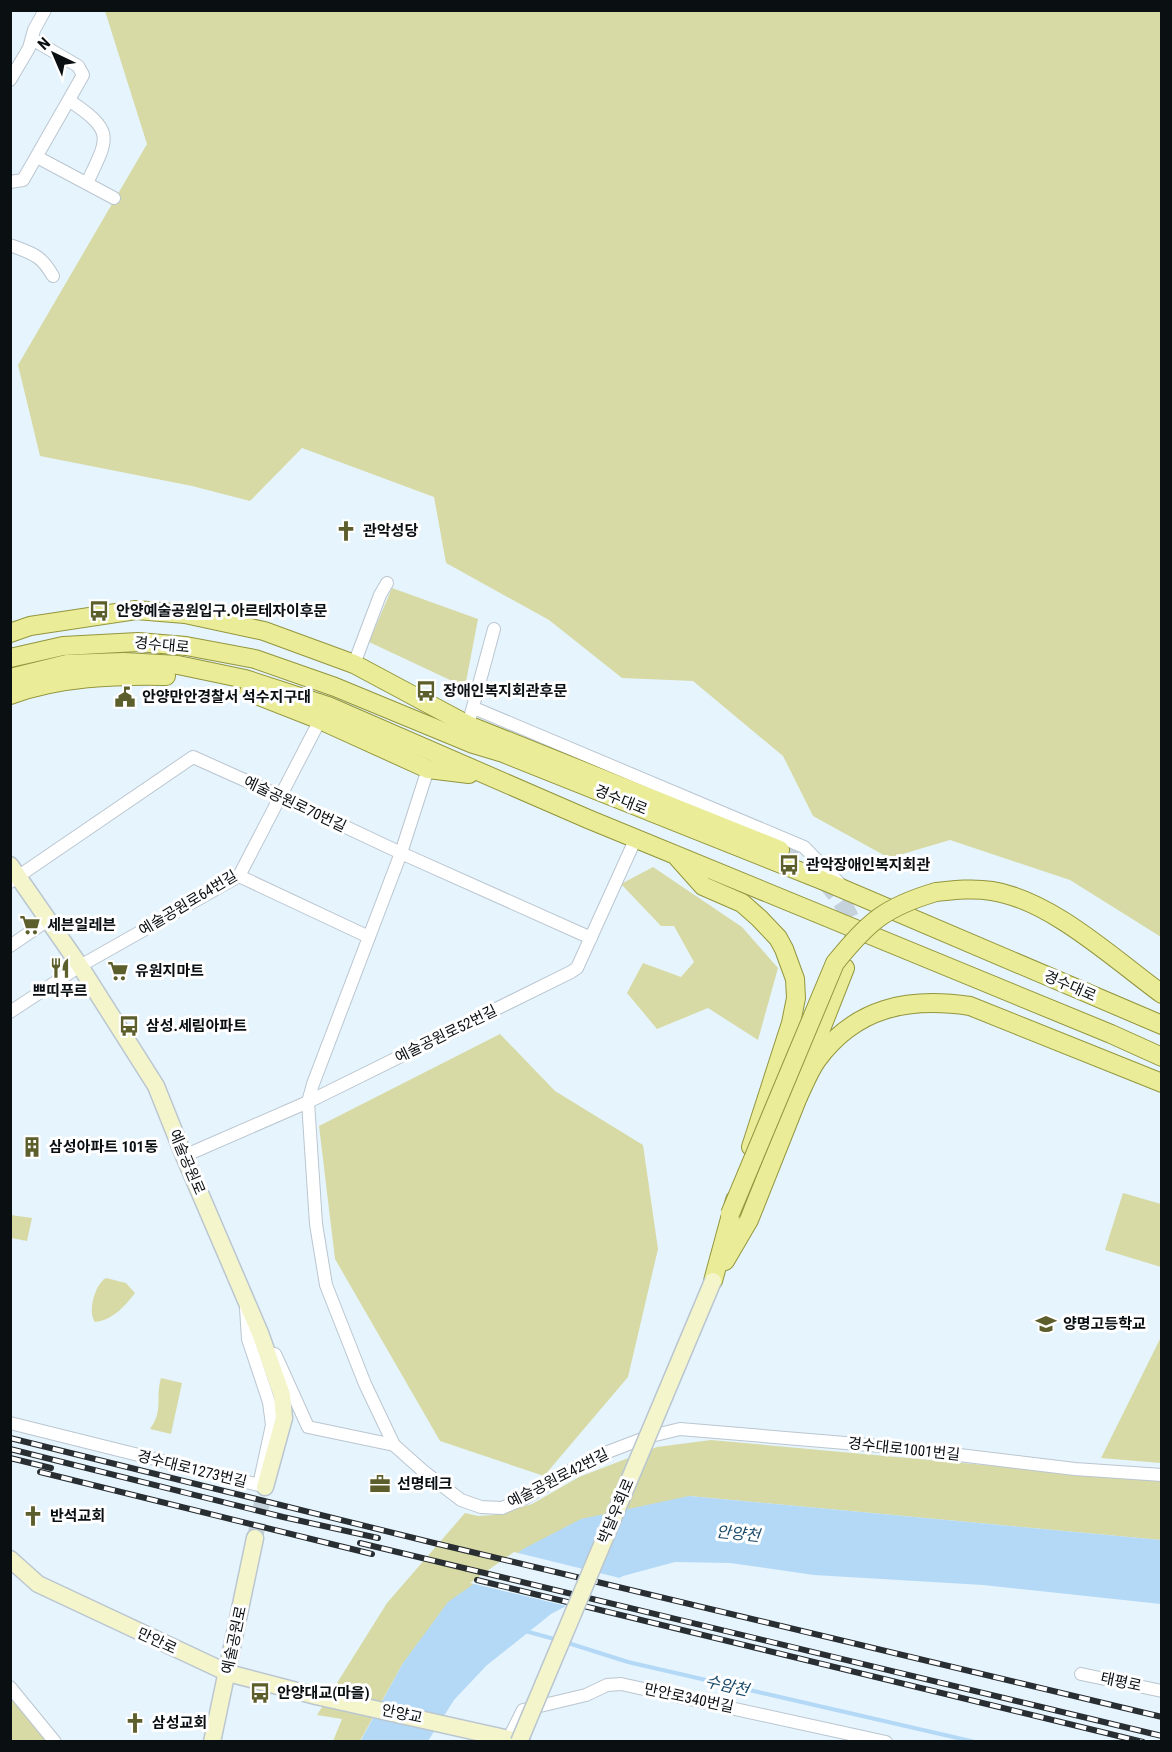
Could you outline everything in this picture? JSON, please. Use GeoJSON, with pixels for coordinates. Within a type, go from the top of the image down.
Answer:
{"type":"FeatureCollection","features":[{"type":"Feature","properties":{"kind":"main road"},"geometry":{"type":"LineString","coordinates":[[10,633],[30,626],[136,610],[185,614],[264,631],[354,664],[472,720],[780,850]]}},
{"type":"Feature","properties":{"kind":"main road","name":"경수대로"},"geometry":{"type":"LineString","coordinates":[[10,658],[63,646],[138,642],[186,646],[255,659],[334,687],[473,744],[503,753],[846,890],[1161,1025]]}},
{"type":"Feature","properties":{"kind":"main road","name":"경수대로"},"geometry":{"type":"LineString","coordinates":[[10,678],[68,664],[124,662],[178,665],[245,679],[328,706],[636,838],[1161,1057]]}},
{"type":"Feature","properties":{"kind":"main road"},"geometry":{"type":"LineString","coordinates":[[10,695],[74,681],[132,676],[184,677],[240,688],[320,720],[428,769],[489,776]]}},
{"type":"Feature","properties":{"kind":"main road"},"geometry":{"type":"LineString","coordinates":[[472,720],[503,753]]}},
{"type":"Feature","properties":{"kind":"main road"},"geometry":{"type":"LineString","coordinates":[[674,854],[704,886],[742,903],[778,938],[790,962],[795,979],[796,998],[791,1023],[730,1214],[713,1281]]}},
{"type":"Feature","properties":{"kind":"main road"},"geometry":{"type":"LineString","coordinates":[[730,1214],[835,963],[859,933],[885,912],[908,900],[936,892],[966,889],[993,891],[1022,899],[1069,926],[1161,994]]}},
{"type":"Feature","properties":{"kind":"main road"},"geometry":{"type":"LineString","coordinates":[[798,1097],[810,1057],[845,968]]}},
{"type":"Feature","properties":{"kind":"main road"},"geometry":{"type":"LineString","coordinates":[[713,1281],[749,1220],[798,1097],[816,1061],[833,1040],[849,1026],[873,1013],[894,1006],[922,1002],[970,1006],[1161,1083]]}},
{"type":"Feature","properties":{"kind":"street"},"geometry":{"type":"LineString","coordinates":[[10,80],[29,48],[34,30],[45,10]]}},
{"type":"Feature","properties":{"kind":"street"},"geometry":{"type":"LineString","coordinates":[[10,182],[23,180],[83,75],[78,66],[32,39]]}},
{"type":"Feature","properties":{"kind":"street"},"geometry":{"type":"LineString","coordinates":[[70,101],[96,118],[105,141],[101,155],[87,183]]}},
{"type":"Feature","properties":{"kind":"street"},"geometry":{"type":"LineString","coordinates":[[37,157],[114,198]]}},
{"type":"Feature","properties":{"kind":"street"},"geometry":{"type":"LineString","coordinates":[[10,245],[38,256],[53,276]]}},
{"type":"Feature","properties":{"kind":"street"},"geometry":{"type":"LineString","coordinates":[[354,664],[380,595],[387,583]]}},
{"type":"Feature","properties":{"kind":"street"},"geometry":{"type":"LineString","coordinates":[[494,629],[472,720],[804,847],[846,890]]}},
{"type":"Feature","properties":{"kind":"street","name":"예술공원로64번길"},"geometry":{"type":"LineString","coordinates":[[10,1012],[80,966],[239,876],[320,720]]}},
{"type":"Feature","properties":{"kind":"street","name":"예술공원로70번길"},"geometry":{"type":"LineString","coordinates":[[13,875],[193,757],[591,938]]}},
{"type":"Feature","properties":{"kind":"street"},"geometry":{"type":"LineString","coordinates":[[394,1445],[365,1384],[326,1285],[316,1224],[308,1102],[400,853],[428,769]]}},
{"type":"Feature","properties":{"kind":"street","name":"예술공원로52번길"},"geometry":{"type":"LineString","coordinates":[[184,1156],[308,1102],[572,972],[577,968],[636,838]]}},
{"type":"Feature","properties":{"kind":"street","name":"예술공원로"},"geometry":{"type":"LineString","coordinates":[[13,875],[80,966],[156,1086],[261,1333],[282,1395],[284,1418],[266,1487]]}},
{"type":"Feature","properties":{"kind":"street"},"geometry":{"type":"LineString","coordinates":[[239,876],[369,937]]}},
{"type":"Feature","properties":{"kind":"street"},"geometry":{"type":"LineString","coordinates":[[10,946],[48,920]]}},
{"type":"Feature","properties":{"kind":"street","name":"박달우회로"},"geometry":{"type":"LineString","coordinates":[[504,1738],[713,1281]]}},
{"type":"Feature","properties":{"kind":"street","name":"예술공원로42번길"},"geometry":{"type":"LineString","coordinates":[[246,1301],[262,1323],[308,1427],[394,1445],[461,1500],[481,1507],[502,1508],[525,1498],[592,1458],[647,1437]]}},
{"type":"Feature","properties":{"kind":"street","name":"경수대로1273번길"},"geometry":{"type":"LineString","coordinates":[[10,1423],[259,1485],[272,1425],[269,1402],[248,1339],[246,1301]]}},
{"type":"Feature","properties":{"kind":"street","name":"경수대로1001번길"},"geometry":{"type":"LineString","coordinates":[[647,1437],[680,1429],[893,1447],[1075,1468],[1161,1475]]}},
{"type":"Feature","properties":{"kind":"street","name":"예술공원로"},"geometry":{"type":"LineString","coordinates":[[212,1742],[255,1538]]}},
{"type":"Feature","properties":{"kind":"street","name":"만안로"},"geometry":{"type":"LineString","coordinates":[[10,1559],[38,1584],[228,1674],[316,1696]]}},
{"type":"Feature","properties":{"kind":"street","name":"태평로"},"geometry":{"type":"LineString","coordinates":[[1081,1674],[1161,1691]]}},
{"type":"Feature","properties":{"kind":"street","name":"만안로340번길"},"geometry":{"type":"LineString","coordinates":[[504,1738],[523,1710],[586,1695],[607,1685],[621,1684],[886,1742]]}},
{"type":"Feature","properties":{"kind":"street"},"geometry":{"type":"LineString","coordinates":[[10,1687],[55,1742]]}},
{"type":"Feature","properties":{"kind":"street","name":"안양교"},"geometry":{"type":"LineString","coordinates":[[316,1696],[504,1738]]}},
{"type":"Feature","properties":{"kind":"green space"},"geometry":{"type":"Polygon","coordinates":[[[105,11],[1161,11],[1161,937],[1070,880],[950,840],[889,858],[813,816],[783,756],[693,681],[622,678],[549,620],[446,563],[434,497],[302,448],[250,501],[192,486],[40,456],[18,365],[147,144],[105,11]]]}},
{"type":"Feature","properties":{"kind":"green space"},"geometry":{"type":"Polygon","coordinates":[[[392,588],[478,619],[465,687],[369,642],[392,588]]]}},
{"type":"Feature","properties":{"kind":"green space"},"geometry":{"type":"Polygon","coordinates":[[[653,867],[742,927],[778,968],[758,1040],[708,1008],[657,1029],[627,993],[643,963],[681,977],[694,962],[674,926],[661,926],[621,884],[653,867]]]}},
{"type":"Feature","properties":{"kind":"green space"},"geometry":{"type":"Polygon","coordinates":[[[500,1034],[555,1091],[643,1145],[658,1249],[628,1377],[544,1476],[440,1441],[335,1259],[319,1126],[500,1034]]]}},
{"type":"Feature","properties":{"kind":"green space"},"geometry":{"type":"Polygon","coordinates":[[[1123,1193],[1161,1204],[1161,1267],[1105,1250],[1123,1193]]]}},
{"type":"Feature","properties":{"kind":"green space"},"geometry":{"type":"Polygon","coordinates":[[[11,1215],[32,1218],[27,1241],[11,1238],[11,1215]]]}},
{"type":"Feature","properties":{"kind":"green space"},"geometry":{"type":"Polygon","coordinates":[[[106,1278],[126,1283],[135,1293],[113,1315],[95,1322],[92,1312],[93,1298],[106,1278]]]}},
{"type":"Feature","properties":{"kind":"green space"},"geometry":{"type":"Polygon","coordinates":[[[1161,1337],[1161,1463],[1101,1458],[1161,1337]]]}},
{"type":"Feature","properties":{"kind":"green space"},"geometry":{"type":"Polygon","coordinates":[[[161,1378],[182,1383],[171,1434],[150,1429],[157,1416],[161,1378]]]}},
{"type":"Feature","properties":{"kind":"green space"},"geometry":{"type":"Polygon","coordinates":[[[711,1440],[1161,1481],[1161,1540],[689,1496],[403,1663],[360,1741],[333,1741],[342,1719],[317,1715],[387,1603],[465,1513],[478,1516],[494,1515],[532,1504],[579,1477],[657,1447],[711,1440]]]}},
{"type":"Feature","properties":{"kind":"green space"},"geometry":{"type":"Polygon","coordinates":[[[11,1695],[48,1741],[11,1741],[11,1695]]]}},
{"type":"Feature","properties":{"kind":"water","name":"안양천"},"geometry":{"type":"Polygon","coordinates":[[[689,1496],[1161,1540],[1161,1604],[983,1585],[814,1575],[730,1563],[675,1562],[623,1576],[551,1614],[486,1666],[454,1700],[428,1741],[360,1742],[403,1663],[448,1602],[523,1549],[581,1519],[689,1496]]]}},
{"type":"Feature","properties":{"kind":"pier"},"geometry":{"type":"Polygon","coordinates":[[[514,1552],[624,1579],[571,1607],[470,1583],[514,1552]]]}},
{"type":"Feature","properties":{"kind":"waterway","name":"수암천"},"geometry":{"type":"LineString","coordinates":[[525,1631],[558,1640]]}},
{"type":"Feature","properties":{"kind":"waterway","name":"수암천"},"geometry":{"type":"LineString","coordinates":[[565,1642],[628,1662],[975,1742]]}},
{"type":"Feature","properties":{"kind":"tunnel"},"geometry":{"type":"LineString","coordinates":[[780,850],[812,869],[827,883],[847,910],[851,920],[853,940]]}},
{"type":"Feature","properties":{"kind":"tunnel"},"geometry":{"type":"LineString","coordinates":[[255,1538],[265,1487]]}},
{"type":"Feature","properties":{"kind":"railway"},"geometry":{"type":"LineString","coordinates":[[10,1438],[434,1543],[1162,1717]]}},
{"type":"Feature","properties":{"kind":"railway"},"geometry":{"type":"LineString","coordinates":[[10,1449],[283,1517],[378,1538]]}},
{"type":"Feature","properties":{"kind":"railway"},"geometry":{"type":"LineString","coordinates":[[10,1458],[51,1468]]}},
{"type":"Feature","properties":{"kind":"railway"},"geometry":{"type":"LineString","coordinates":[[40,1472],[372,1554]]}},
{"type":"Feature","properties":{"kind":"railway"},"geometry":{"type":"LineString","coordinates":[[360,1543],[1162,1736]]}},
{"type":"Feature","properties":{"kind":"railway"},"geometry":{"type":"LineString","coordinates":[[477,1580],[1143,1742]]}},
{"type":"Feature","properties":{"kind":"place","name":"관악성당"},"geometry":{"type":"Point","coordinates":[346,531]}},
{"type":"Feature","properties":{"kind":"place","name":"안양예술공원입구.아르테자이후문"},"geometry":{"type":"Point","coordinates":[99,611]}},
{"type":"Feature","properties":{"kind":"place","name":"장애인복지회관후문"},"geometry":{"type":"Point","coordinates":[426,691]}},
{"type":"Feature","properties":{"kind":"place","name":"안양만안경찰서 석수지구대"},"geometry":{"type":"Point","coordinates":[125,697]}},
{"type":"Feature","properties":{"kind":"place","name":"관악장애인복지회관"},"geometry":{"type":"Point","coordinates":[789,865]}},
{"type":"Feature","properties":{"kind":"place","name":"세븐일레븐"},"geometry":{"type":"Point","coordinates":[30,925]}},
{"type":"Feature","properties":{"kind":"place","name":"쁘띠푸르"},"geometry":{"type":"Point","coordinates":[60,968]}},
{"type":"Feature","properties":{"kind":"place","name":"유원지마트"},"geometry":{"type":"Point","coordinates":[118,971]}},
{"type":"Feature","properties":{"kind":"place","name":"삼성.세림아파트"},"geometry":{"type":"Point","coordinates":[129,1026]}},
{"type":"Feature","properties":{"kind":"place","name":"삼성아파트 101동"},"geometry":{"type":"Point","coordinates":[32,1147]}},
{"type":"Feature","properties":{"kind":"place","name":"양명고등학교"},"geometry":{"type":"Point","coordinates":[1046,1324]}},
{"type":"Feature","properties":{"kind":"place","name":"선명테크"},"geometry":{"type":"Point","coordinates":[380,1484]}},
{"type":"Feature","properties":{"kind":"place","name":"반석교회"},"geometry":{"type":"Point","coordinates":[33,1516]}},
{"type":"Feature","properties":{"kind":"place","name":"안양대교(마을)"},"geometry":{"type":"Point","coordinates":[260,1693]}},
{"type":"Feature","properties":{"kind":"place","name":"삼성교회"},"geometry":{"type":"Point","coordinates":[135,1723]}}]}
